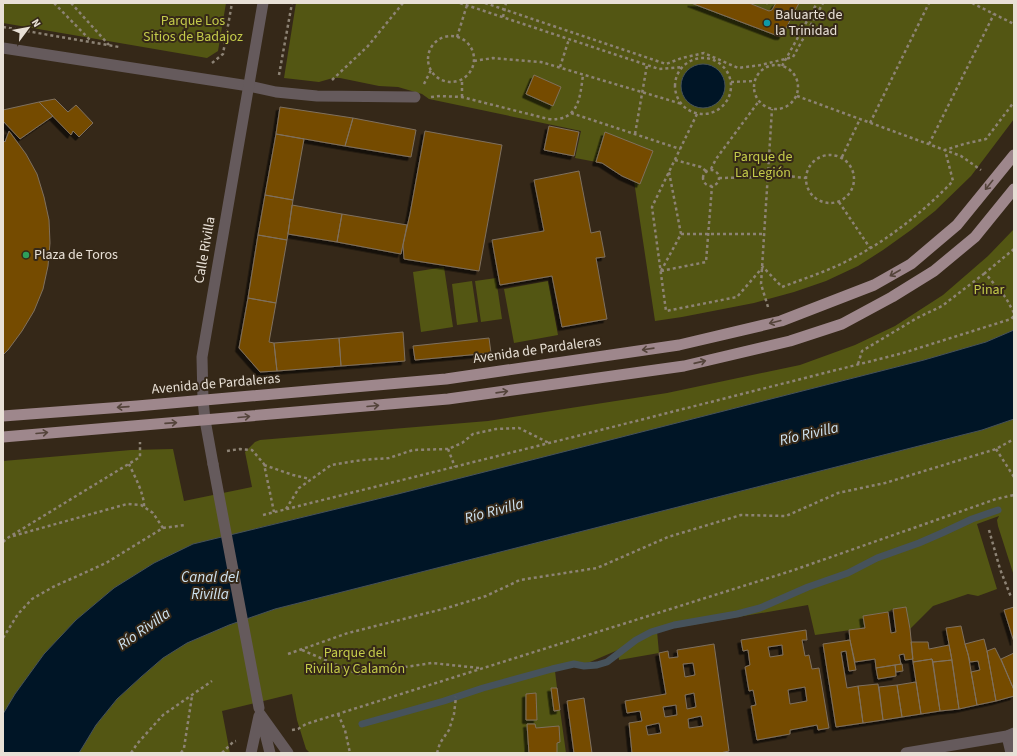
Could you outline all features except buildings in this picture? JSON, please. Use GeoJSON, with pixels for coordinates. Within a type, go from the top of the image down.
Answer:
{"type":"FeatureCollection","features":[{"type":"Feature","properties":{"kind":"main road","name":"Avenida de Pardaleras"},"geometry":{"type":"LineString","coordinates":[[3,416],[446,379],[678,345],[781,321],[874,285],[911,264],[957,225],[1014,155]]}},
{"type":"Feature","properties":{"kind":"main road"},"geometry":{"type":"LineString","coordinates":[[3,437],[448,400],[684,366],[790,341],[842,324],[892,298],[934,271],[975,237],[1014,189]]}},
{"type":"Feature","properties":{"kind":"street","name":"Calle Rivilla"},"geometry":{"type":"LineString","coordinates":[[263,3],[202,357],[205,420],[259,711],[270,753]]}},
{"type":"Feature","properties":{"kind":"street"},"geometry":{"type":"LineString","coordinates":[[3,48],[249,86],[276,92],[316,96],[415,97]]}},
{"type":"Feature","properties":{"kind":"street"},"geometry":{"type":"LineString","coordinates":[[251,753],[259,711]]}},
{"type":"Feature","properties":{"kind":"street"},"geometry":{"type":"LineString","coordinates":[[259,711],[288,753]]}},
{"type":"Feature","properties":{"kind":"street"},"geometry":{"type":"LineString","coordinates":[[906,753],[1010,735],[1011,753]]}},
{"type":"Feature","properties":{"kind":"path"},"geometry":{"type":"LineString","coordinates":[[54,3],[91,42]]}},
{"type":"Feature","properties":{"kind":"path"},"geometry":{"type":"LineString","coordinates":[[71,3],[109,45]]}},
{"type":"Feature","properties":{"kind":"path"},"geometry":{"type":"LineString","coordinates":[[205,62],[212,63],[223,54],[232,3]]}},
{"type":"Feature","properties":{"kind":"path"},"geometry":{"type":"LineString","coordinates":[[276,92],[292,3]]}},
{"type":"Feature","properties":{"kind":"path"},"geometry":{"type":"LineString","coordinates":[[316,96],[368,46],[403,3]]}},
{"type":"Feature","properties":{"kind":"path"},"geometry":{"type":"LineString","coordinates":[[460,3],[659,69],[683,67]]}},
{"type":"Feature","properties":{"kind":"path"},"geometry":{"type":"LineString","coordinates":[[485,3],[666,64],[682,58],[704,53],[738,68],[761,65],[793,57],[823,3]]}},
{"type":"Feature","properties":{"kind":"path"},"geometry":{"type":"LineString","coordinates":[[503,17],[506,3]]}},
{"type":"Feature","properties":{"kind":"path"},"geometry":{"type":"LineString","coordinates":[[782,66],[817,3]]}},
{"type":"Feature","properties":{"kind":"path"},"geometry":{"type":"LineString","coordinates":[[870,123],[929,3]]}},
{"type":"Feature","properties":{"kind":"path"},"geometry":{"type":"LineString","coordinates":[[972,3],[1014,24]]}},
{"type":"Feature","properties":{"kind":"path"},"geometry":{"type":"LineString","coordinates":[[980,7],[982,3]]}},
{"type":"Feature","properties":{"kind":"path"},"geometry":{"type":"LineString","coordinates":[[457,37],[467,5]]}},
{"type":"Feature","properties":{"kind":"path"},"geometry":{"type":"LineString","coordinates":[[929,144],[994,14]]}},
{"type":"Feature","properties":{"kind":"path"},"geometry":{"type":"LineString","coordinates":[[3,27],[124,48]]}},
{"type":"Feature","properties":{"kind":"path"},"geometry":{"type":"LineString","coordinates":[[449,36],[464,40],[470,46],[474,60],[473,68],[468,75],[462,80],[448,82],[441,80],[431,70],[428,63],[428,56],[430,49],[435,43],[442,38],[449,36]]}},
{"type":"Feature","properties":{"kind":"path"},"geometry":{"type":"LineString","coordinates":[[560,67],[569,39]]}},
{"type":"Feature","properties":{"kind":"path"},"geometry":{"type":"LineString","coordinates":[[474,60],[493,58],[541,62],[682,104]]}},
{"type":"Feature","properties":{"kind":"path"},"geometry":{"type":"LineString","coordinates":[[701,58],[714,61],[722,66],[728,73],[731,82],[731,91],[728,100],[723,107],[715,112],[697,114],[682,104],[678,99],[675,85],[679,72],[683,67],[688,63],[701,58]]}},
{"type":"Feature","properties":{"kind":"path"},"geometry":{"type":"LineString","coordinates":[[635,134],[647,65]]}},
{"type":"Feature","properties":{"kind":"path"},"geometry":{"type":"LineString","coordinates":[[775,65],[782,66],[794,74],[798,88],[797,96],[787,107],[772,109],[759,101],[754,88],[755,81],[762,70],[775,65]]}},
{"type":"Feature","properties":{"kind":"path"},"geometry":{"type":"LineString","coordinates":[[415,97],[462,97],[548,119],[557,119],[562,118],[574,110],[579,100],[583,75]]}},
{"type":"Feature","properties":{"kind":"path"},"geometry":{"type":"LineString","coordinates":[[462,80],[462,97]]}},
{"type":"Feature","properties":{"kind":"path"},"geometry":{"type":"LineString","coordinates":[[731,82],[755,81]]}},
{"type":"Feature","properties":{"kind":"path"},"geometry":{"type":"LineString","coordinates":[[797,96],[961,156],[978,168]]}},
{"type":"Feature","properties":{"kind":"path"},"geometry":{"type":"LineString","coordinates":[[711,169],[718,173],[719,178],[717,183],[712,186],[707,185],[703,181],[703,175],[706,171],[711,169],[716,159],[759,101]]}},
{"type":"Feature","properties":{"kind":"path"},"geometry":{"type":"LineString","coordinates":[[945,150],[986,139],[1014,102]]}},
{"type":"Feature","properties":{"kind":"path"},"geometry":{"type":"LineString","coordinates":[[766,300],[762,284],[772,109]]}},
{"type":"Feature","properties":{"kind":"path"},"geometry":{"type":"LineString","coordinates":[[570,113],[680,149]]}},
{"type":"Feature","properties":{"kind":"path"},"geometry":{"type":"LineString","coordinates":[[697,114],[652,207],[666,311],[737,297],[763,267]]}},
{"type":"Feature","properties":{"kind":"path"},"geometry":{"type":"LineString","coordinates":[[842,157],[860,119]]}},
{"type":"Feature","properties":{"kind":"path"},"geometry":{"type":"LineString","coordinates":[[763,267],[782,287],[840,264],[886,238],[936,199],[953,180],[945,150]]}},
{"type":"Feature","properties":{"kind":"path"},"geometry":{"type":"LineString","coordinates":[[826,155],[842,157],[853,169],[855,177],[851,192],[845,198],[831,204],[816,199],[810,193],[806,178],[812,163],[818,158],[826,155]]}},
{"type":"Feature","properties":{"kind":"path"},"geometry":{"type":"LineString","coordinates":[[675,160],[701,167],[706,171]]}},
{"type":"Feature","properties":{"kind":"path"},"geometry":{"type":"LineString","coordinates":[[660,271],[681,234],[669,172]]}},
{"type":"Feature","properties":{"kind":"path"},"geometry":{"type":"LineString","coordinates":[[719,178],[768,176],[806,178]]}},
{"type":"Feature","properties":{"kind":"path"},"geometry":{"type":"LineString","coordinates":[[660,271],[706,262],[712,186]]}},
{"type":"Feature","properties":{"kind":"path"},"geometry":{"type":"LineString","coordinates":[[838,202],[870,248]]}},
{"type":"Feature","properties":{"kind":"path"},"geometry":{"type":"LineString","coordinates":[[681,234],[764,234]]}},
{"type":"Feature","properties":{"kind":"path"},"geometry":{"type":"LineString","coordinates":[[858,364],[862,351],[917,318],[942,306],[1014,249]]}},
{"type":"Feature","properties":{"kind":"path"},"geometry":{"type":"LineString","coordinates":[[263,515],[902,353],[1011,319],[1014,315],[1006,298],[985,273]]}},
{"type":"Feature","properties":{"kind":"path"},"geometry":{"type":"LineString","coordinates":[[286,509],[298,488],[331,465],[362,460],[389,458],[413,450],[448,449],[462,443],[473,434],[496,429],[519,428],[549,443]]}},
{"type":"Feature","properties":{"kind":"path"},"geometry":{"type":"LineString","coordinates":[[288,654],[348,633],[447,608],[486,596],[520,580],[597,568],[668,536],[741,515],[786,516],[838,492],[885,483],[996,449],[1014,439]]}},
{"type":"Feature","properties":{"kind":"path"},"geometry":{"type":"LineString","coordinates":[[212,459],[240,449],[252,450],[264,464],[293,475],[310,479]]}},
{"type":"Feature","properties":{"kind":"path"},"geometry":{"type":"LineString","coordinates":[[448,449],[455,467]]}},
{"type":"Feature","properties":{"kind":"path"},"geometry":{"type":"LineString","coordinates":[[996,449],[1014,477]]}},
{"type":"Feature","properties":{"kind":"path"},"geometry":{"type":"LineString","coordinates":[[3,542],[140,457]]}},
{"type":"Feature","properties":{"kind":"path"},"geometry":{"type":"LineString","coordinates":[[129,464],[137,482],[144,508]]}},
{"type":"Feature","properties":{"kind":"path"},"geometry":{"type":"LineString","coordinates":[[264,464],[274,512]]}},
{"type":"Feature","properties":{"kind":"path"},"geometry":{"type":"LineString","coordinates":[[298,729],[306,724],[794,570],[996,499],[1014,495]]}},
{"type":"Feature","properties":{"kind":"path"},"geometry":{"type":"LineString","coordinates":[[9,537],[127,504],[141,505],[153,513],[163,528]]}},
{"type":"Feature","properties":{"kind":"path"},"geometry":{"type":"LineString","coordinates":[[3,638],[18,614],[32,599],[53,587],[106,563],[163,528],[185,525]]}},
{"type":"Feature","properties":{"kind":"path"},"geometry":{"type":"LineString","coordinates":[[989,530],[1000,569],[1011,598]]}},
{"type":"Feature","properties":{"kind":"path"},"geometry":{"type":"LineString","coordinates":[[302,650],[358,674],[432,663],[481,668]]}},
{"type":"Feature","properties":{"kind":"path"},"geometry":{"type":"LineString","coordinates":[[130,753],[162,715],[212,681]]}},
{"type":"Feature","properties":{"kind":"path"},"geometry":{"type":"LineString","coordinates":[[181,753],[184,748],[192,695]]}},
{"type":"Feature","properties":{"kind":"path"},"geometry":{"type":"LineString","coordinates":[[437,753],[440,743],[449,730],[454,714],[456,697]]}},
{"type":"Feature","properties":{"kind":"path"},"geometry":{"type":"LineString","coordinates":[[338,714],[345,730],[350,753]]}},
{"type":"Feature","properties":{"kind":"path"},"geometry":{"type":"LineString","coordinates":[[222,753],[233,742]]}},
{"type":"Feature","properties":{"kind":"green space","name":"Parque Los Sitios de Badajoz"},"geometry":{"type":"Polygon","coordinates":[[[3,3],[226,3],[218,51],[207,58],[3,23],[3,3]]]}},
{"type":"Feature","properties":{"kind":"green space","name":"Parque de La Legión"},"geometry":{"type":"Polygon","coordinates":[[[296,3],[691,3],[778,36],[799,3],[1014,3],[1014,119],[971,176],[935,211],[883,250],[858,266],[826,281],[754,303],[655,321],[634,181],[622,176],[602,163],[575,158],[581,131],[429,99],[422,94],[398,87],[379,86],[340,78],[333,78],[319,82],[284,78],[296,3]]]}},
{"type":"Feature","properties":{"kind":"green space"},"geometry":{"type":"Polygon","coordinates":[[[749,3],[776,3],[772,10],[769,11],[749,3]]]}},
{"type":"Feature","properties":{"kind":"green space","name":"Pinar"},"geometry":{"type":"Polygon","coordinates":[[[1014,229],[1014,330],[986,342],[924,360],[398,494],[193,544],[154,563],[114,588],[76,620],[44,654],[15,694],[3,714],[3,461],[131,450],[173,449],[184,501],[252,487],[245,452],[255,442],[260,440],[488,421],[667,393],[800,365],[855,345],[895,326],[943,295],[988,256],[1014,229]]]}},
{"type":"Feature","properties":{"kind":"green space"},"geometry":{"type":"Polygon","coordinates":[[[444,267],[453,327],[421,332],[413,272],[444,267]]]}},
{"type":"Feature","properties":{"kind":"green space"},"geometry":{"type":"Polygon","coordinates":[[[496,278],[502,319],[481,322],[475,281],[496,278]]]}},
{"type":"Feature","properties":{"kind":"green space"},"geometry":{"type":"Polygon","coordinates":[[[472,281],[478,322],[457,325],[452,284],[472,281]]]}},
{"type":"Feature","properties":{"kind":"green space"},"geometry":{"type":"Polygon","coordinates":[[[548,281],[558,335],[514,343],[504,289],[548,281]]]}},
{"type":"Feature","properties":{"kind":"green space","name":"Parque del Rivilla y Calamón"},"geometry":{"type":"Polygon","coordinates":[[[1014,419],[1014,576],[998,526],[997,520],[999,516],[977,524],[997,589],[978,596],[968,594],[933,606],[910,629],[905,607],[893,609],[888,612],[863,616],[865,628],[815,635],[808,605],[657,631],[659,653],[619,660],[618,650],[590,662],[555,671],[566,753],[310,753],[306,749],[297,720],[292,694],[222,711],[230,753],[79,753],[96,725],[117,699],[163,658],[186,643],[229,625],[275,609],[982,430],[1014,419]]]}},
{"type":"Feature","properties":{"kind":"water"},"geometry":{"type":"Polygon","coordinates":[[[703,64],[715,68],[721,74],[725,86],[721,98],[715,104],[703,108],[691,104],[685,98],[681,86],[685,74],[691,68],[703,64]]]}},
{"type":"Feature","properties":{"kind":"water","name":"Canal del Rivilla"},"geometry":{"type":"Polygon","coordinates":[[[1014,330],[1014,419],[982,430],[275,609],[229,625],[187,643],[163,658],[117,699],[96,725],[79,753],[3,753],[3,714],[15,694],[44,654],[76,620],[114,588],[154,563],[193,544],[398,494],[924,360],[986,342],[1014,330]]]}},
{"type":"Feature","properties":{"kind":"waterway"},"geometry":{"type":"LineString","coordinates":[[362,724],[552,669],[574,664],[584,666],[597,665],[607,662],[636,640],[651,632],[674,625],[737,614],[760,608],[808,587],[848,573],[877,558],[919,543],[972,519],[998,510]]}},
{"type":"Feature","properties":{"kind":"place","name":"Baluarte de la Trinidad"},"geometry":{"type":"Point","coordinates":[767,23]}},
{"type":"Feature","properties":{"kind":"place","name":"Plaza de Toros"},"geometry":{"type":"Point","coordinates":[26,255]}},
{"type":"Feature","properties":{"kind":"water label","name":"Río Rivilla"},"geometry":{"type":"Point","coordinates":[809,434]}},
{"type":"Feature","properties":{"kind":"water label","name":"Río Rivilla"},"geometry":{"type":"Point","coordinates":[494,511]}},
{"type":"Feature","properties":{"kind":"water label","name":"Río Rivilla"},"geometry":{"type":"Point","coordinates":[144,629]}}]}
